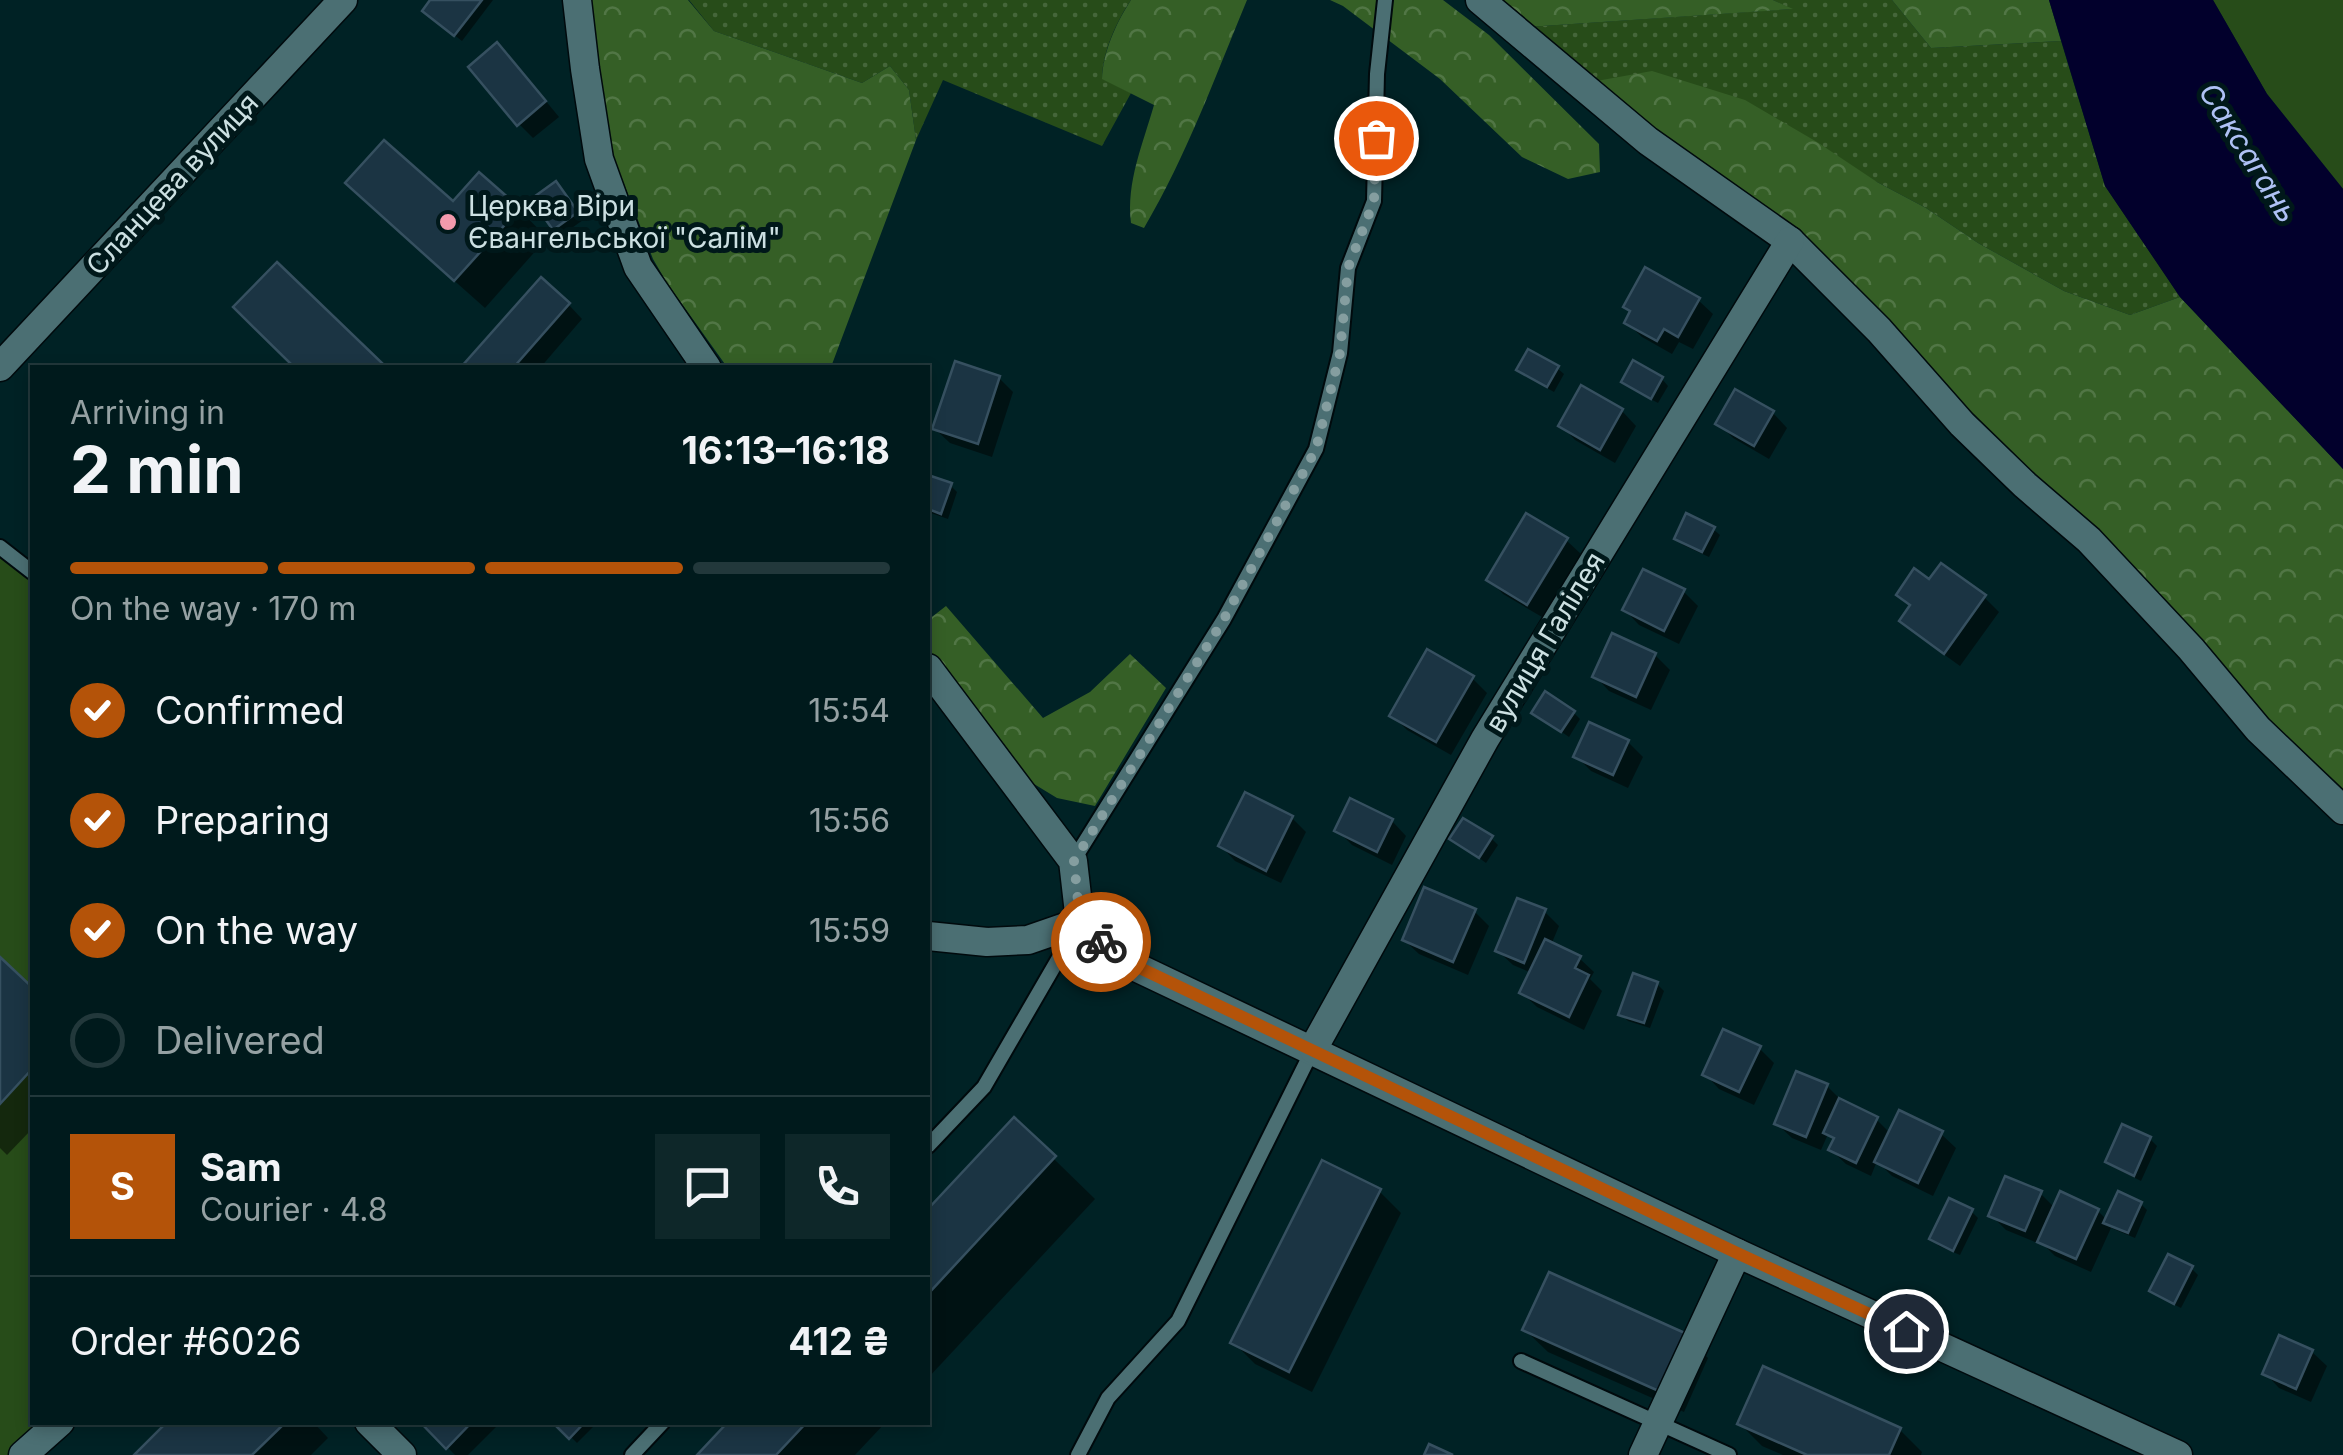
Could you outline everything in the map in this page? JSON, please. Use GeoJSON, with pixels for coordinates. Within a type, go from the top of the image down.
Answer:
{"type":"FeatureCollection","features":[{"type":"Feature","properties":{"kind":"street","name":"Сланцева вулиця"},"geometry":{"type":"LineString","coordinates":[[0,368],[343,0]]}},
{"type":"Feature","properties":{"kind":"street"},"geometry":{"type":"LineString","coordinates":[[578,0],[599,159],[638,267],[705,365]]}},
{"type":"Feature","properties":{"kind":"street"},"geometry":{"type":"LineString","coordinates":[[1480,0],[1648,142],[1790,241],[1879,330],[1962,424],[2025,486],[2089,540],[2258,729],[2343,810]]}},
{"type":"Feature","properties":{"kind":"street","name":"вулиця Галілея"},"geometry":{"type":"LineString","coordinates":[[1313,1050],[1485,739],[1790,241]]}},
{"type":"Feature","properties":{"kind":"street"},"geometry":{"type":"LineString","coordinates":[[930,671],[1074,861],[1080,922],[1119,958],[1737,1253],[2178,1455]]}},
{"type":"Feature","properties":{"kind":"street"},"geometry":{"type":"LineString","coordinates":[[930,936],[987,942],[1028,940],[1080,922]]}},
{"type":"Feature","properties":{"kind":"street"},"geometry":{"type":"LineString","coordinates":[[1643,1455],[1737,1253]]}},
{"type":"Feature","properties":{"kind":"street"},"geometry":{"type":"LineString","coordinates":[[23,1455],[57,1425]]}},
{"type":"Feature","properties":{"kind":"street"},"geometry":{"type":"LineString","coordinates":[[372,1425],[402,1455]]}},
{"type":"Feature","properties":{"kind":"lane"},"geometry":{"type":"LineString","coordinates":[[1074,861],[1224,619],[1316,449],[1340,353],[1348,268],[1374,201],[1377,74],[1385,0]]}},
{"type":"Feature","properties":{"kind":"lane"},"geometry":{"type":"LineString","coordinates":[[0,547],[30,570]]}},
{"type":"Feature","properties":{"kind":"lane"},"geometry":{"type":"LineString","coordinates":[[930,1144],[984,1086],[1080,922]]}},
{"type":"Feature","properties":{"kind":"lane"},"geometry":{"type":"LineString","coordinates":[[1078,1455],[1108,1398],[1178,1322],[1313,1050]]}},
{"type":"Feature","properties":{"kind":"lane"},"geometry":{"type":"LineString","coordinates":[[1521,1361],[1729,1455]]}},
{"type":"Feature","properties":{"kind":"lane"},"geometry":{"type":"LineString","coordinates":[[632,1455],[661,1425]]}},
{"type":"Feature","properties":{"kind":"green space"},"geometry":{"type":"Polygon","coordinates":[[[589,0],[688,0],[714,31],[862,83],[890,66],[909,90],[916,140],[832,365],[726,365],[653,259],[612,153],[589,0]]]}},
{"type":"Feature","properties":{"kind":"green space"},"geometry":{"type":"Polygon","coordinates":[[[689,0],[1131,0],[1111,37],[1102,78],[1131,93],[1102,146],[943,80],[916,140],[909,90],[890,66],[862,83],[714,31],[689,0]]]}},
{"type":"Feature","properties":{"kind":"green space"},"geometry":{"type":"Polygon","coordinates":[[[1131,0],[1247,0],[1187,144],[1144,228],[1131,223],[1131,193],[1154,105],[1102,79],[1111,38],[1131,0]]]}},
{"type":"Feature","properties":{"kind":"green space"},"geometry":{"type":"Polygon","coordinates":[[[1330,0],[1443,0],[1489,35],[1599,144],[1600,172],[1568,179],[1522,157],[1440,79],[1330,0]]]}},
{"type":"Feature","properties":{"kind":"green space"},"geometry":{"type":"Polygon","coordinates":[[[1480,0],[1773,0],[1793,9],[1513,28],[1480,0]]]}},
{"type":"Feature","properties":{"kind":"green space"},"geometry":{"type":"Polygon","coordinates":[[[1773,0],[1892,0],[1931,48],[2061,41],[2105,186],[2180,297],[2130,315],[2064,291],[1877,182],[1579,84],[1513,28],[1791,9],[1773,0]]]}},
{"type":"Feature","properties":{"kind":"green space"},"geometry":{"type":"Polygon","coordinates":[[[1892,0],[2049,0],[2061,41],[1931,48],[1892,0]]]}},
{"type":"Feature","properties":{"kind":"green space"},"geometry":{"type":"Polygon","coordinates":[[[2213,0],[2343,0],[2343,189],[2267,94],[2213,0]]]}},
{"type":"Feature","properties":{"kind":"green space"},"geometry":{"type":"Polygon","coordinates":[[[1652,71],[1745,100],[2064,291],[2130,315],[2180,297],[2343,469],[2343,810],[1879,330],[1580,84],[1652,71]]]}},
{"type":"Feature","properties":{"kind":"green space"},"geometry":{"type":"Polygon","coordinates":[[[0,547],[30,570],[30,1425],[58,1425],[23,1455],[0,1455],[0,547]]]}},
{"type":"Feature","properties":{"kind":"green space"},"geometry":{"type":"Polygon","coordinates":[[[946,606],[1043,718],[1090,692],[1130,654],[1166,688],[1095,806],[1057,798],[1016,773],[930,658],[930,618],[946,606]]]}},
{"type":"Feature","properties":{"kind":"water","name":"Саксагань"},"geometry":{"type":"Polygon","coordinates":[[[2049,0],[2213,0],[2267,94],[2343,189],[2343,469],[2180,297],[2105,186],[2049,0]]]}},
{"type":"Feature","properties":{"kind":"building"},"geometry":{"type":"Polygon","coordinates":[[[430,0],[482,0],[454,36],[422,11],[430,0]]]}},
{"type":"Feature","properties":{"kind":"building"},"geometry":{"type":"Polygon","coordinates":[[[497,42],[546,101],[517,126],[468,67],[497,42]]]}},
{"type":"Feature","properties":{"kind":"building","name":"Церква Віри Євангельської \"Салім\""},"geometry":{"type":"Polygon","coordinates":[[[384,140],[453,201],[479,172],[520,208],[454,281],[345,183],[384,140]]]}},
{"type":"Feature","properties":{"kind":"building"},"geometry":{"type":"Polygon","coordinates":[[[556,181],[578,212],[553,230],[531,199],[556,181]]]}},
{"type":"Feature","properties":{"kind":"building"},"geometry":{"type":"Polygon","coordinates":[[[277,262],[382,363],[292,365],[233,307],[277,262]]]}},
{"type":"Feature","properties":{"kind":"building"},"geometry":{"type":"Polygon","coordinates":[[[1645,267],[1700,298],[1678,337],[1664,329],[1657,341],[1624,323],[1630,311],[1623,307],[1645,267]]]}},
{"type":"Feature","properties":{"kind":"building"},"geometry":{"type":"Polygon","coordinates":[[[541,277],[570,303],[516,365],[463,365],[541,277]]]}},
{"type":"Feature","properties":{"kind":"building"},"geometry":{"type":"Polygon","coordinates":[[[1528,349],[1559,366],[1547,387],[1516,370],[1528,349]]]}},
{"type":"Feature","properties":{"kind":"building"},"geometry":{"type":"Polygon","coordinates":[[[1633,360],[1663,377],[1651,399],[1621,382],[1633,360]]]}},
{"type":"Feature","properties":{"kind":"building"},"geometry":{"type":"Polygon","coordinates":[[[955,361],[1000,376],[978,444],[932,429],[955,361]]]}},
{"type":"Feature","properties":{"kind":"building"},"geometry":{"type":"Polygon","coordinates":[[[1581,385],[1623,409],[1600,450],[1558,426],[1581,385]]]}},
{"type":"Feature","properties":{"kind":"building"},"geometry":{"type":"Polygon","coordinates":[[[1735,389],[1774,411],[1754,446],[1715,424],[1735,389]]]}},
{"type":"Feature","properties":{"kind":"building"},"geometry":{"type":"Polygon","coordinates":[[[930,476],[952,483],[941,514],[930,510],[930,476]]]}},
{"type":"Feature","properties":{"kind":"building"},"geometry":{"type":"Polygon","coordinates":[[[1526,513],[1568,538],[1527,605],[1486,580],[1526,513]]]}},
{"type":"Feature","properties":{"kind":"building"},"geometry":{"type":"Polygon","coordinates":[[[1686,513],[1715,527],[1702,552],[1674,539],[1686,513]]]}},
{"type":"Feature","properties":{"kind":"building"},"geometry":{"type":"Polygon","coordinates":[[[1941,563],[1986,595],[1944,654],[1899,621],[1910,605],[1896,595],[1914,568],[1929,579],[1941,563]]]}},
{"type":"Feature","properties":{"kind":"building"},"geometry":{"type":"Polygon","coordinates":[[[1643,569],[1685,589],[1664,631],[1622,610],[1643,569]]]}},
{"type":"Feature","properties":{"kind":"building"},"geometry":{"type":"Polygon","coordinates":[[[1612,633],[1656,653],[1636,697],[1592,677],[1612,633]]]}},
{"type":"Feature","properties":{"kind":"building"},"geometry":{"type":"Polygon","coordinates":[[[1427,649],[1474,676],[1436,742],[1389,716],[1427,649]]]}},
{"type":"Feature","properties":{"kind":"building"},"geometry":{"type":"Polygon","coordinates":[[[1545,691],[1575,711],[1561,732],[1531,713],[1545,691]]]}},
{"type":"Feature","properties":{"kind":"building"},"geometry":{"type":"Polygon","coordinates":[[[1589,722],[1629,740],[1613,775],[1573,757],[1589,722]]]}},
{"type":"Feature","properties":{"kind":"building"},"geometry":{"type":"Polygon","coordinates":[[[1245,792],[1293,816],[1266,871],[1218,846],[1245,792]]]}},
{"type":"Feature","properties":{"kind":"building"},"geometry":{"type":"Polygon","coordinates":[[[1350,798],[1393,819],[1377,852],[1334,831],[1350,798]]]}},
{"type":"Feature","properties":{"kind":"building"},"geometry":{"type":"Polygon","coordinates":[[[1463,818],[1493,836],[1479,858],[1449,839],[1463,818]]]}},
{"type":"Feature","properties":{"kind":"building"},"geometry":{"type":"Polygon","coordinates":[[[1424,887],[1476,909],[1453,962],[1402,940],[1424,887]]]}},
{"type":"Feature","properties":{"kind":"building"},"geometry":{"type":"Polygon","coordinates":[[[1517,898],[1546,909],[1524,963],[1495,951],[1517,898]]]}},
{"type":"Feature","properties":{"kind":"building"},"geometry":{"type":"Polygon","coordinates":[[[1545,939],[1581,956],[1575,968],[1589,975],[1569,1017],[1519,993],[1545,939]]]}},
{"type":"Feature","properties":{"kind":"building"},"geometry":{"type":"Polygon","coordinates":[[[0,957],[30,985],[30,1071],[0,1104],[0,957]]]}},
{"type":"Feature","properties":{"kind":"building"},"geometry":{"type":"Polygon","coordinates":[[[1633,973],[1658,982],[1644,1023],[1618,1015],[1633,973]]]}},
{"type":"Feature","properties":{"kind":"building"},"geometry":{"type":"Polygon","coordinates":[[[1723,1029],[1761,1046],[1739,1092],[1702,1075],[1723,1029]]]}},
{"type":"Feature","properties":{"kind":"building"},"geometry":{"type":"Polygon","coordinates":[[[1796,1071],[1828,1084],[1806,1137],[1774,1124],[1796,1071]]]}},
{"type":"Feature","properties":{"kind":"building"},"geometry":{"type":"Polygon","coordinates":[[[1839,1098],[1878,1117],[1856,1163],[1828,1150],[1834,1138],[1823,1133],[1839,1098]]]}},
{"type":"Feature","properties":{"kind":"building"},"geometry":{"type":"Polygon","coordinates":[[[1899,1110],[1943,1131],[1918,1183],[1874,1162],[1899,1110]]]}},
{"type":"Feature","properties":{"kind":"building"},"geometry":{"type":"Polygon","coordinates":[[[1014,1117],[1056,1156],[930,1292],[930,1207],[1014,1117]]]}},
{"type":"Feature","properties":{"kind":"building"},"geometry":{"type":"Polygon","coordinates":[[[2122,1124],[2151,1137],[2134,1176],[2105,1162],[2122,1124]]]}},
{"type":"Feature","properties":{"kind":"building"},"geometry":{"type":"Polygon","coordinates":[[[1322,1160],[1381,1189],[1289,1372],[1230,1343],[1322,1160]]]}},
{"type":"Feature","properties":{"kind":"building"},"geometry":{"type":"Polygon","coordinates":[[[2005,1176],[2042,1191],[2025,1231],[1988,1216],[2005,1176]]]}},
{"type":"Feature","properties":{"kind":"building"},"geometry":{"type":"Polygon","coordinates":[[[2060,1191],[2099,1209],[2076,1259],[2037,1242],[2060,1191]]]}},
{"type":"Feature","properties":{"kind":"building"},"geometry":{"type":"Polygon","coordinates":[[[2118,1191],[2142,1202],[2128,1233],[2103,1223],[2118,1191]]]}},
{"type":"Feature","properties":{"kind":"building"},"geometry":{"type":"Polygon","coordinates":[[[1949,1198],[1973,1209],[1953,1251],[1929,1239],[1949,1198]]]}},
{"type":"Feature","properties":{"kind":"building"},"geometry":{"type":"Polygon","coordinates":[[[2168,1254],[2193,1266],[2174,1304],[2149,1291],[2168,1254]]]}},
{"type":"Feature","properties":{"kind":"building"},"geometry":{"type":"Polygon","coordinates":[[[1549,1272],[1687,1334],[1661,1392],[1522,1330],[1549,1272]]]}},
{"type":"Feature","properties":{"kind":"building"},"geometry":{"type":"Polygon","coordinates":[[[2279,1335],[2313,1350],[2296,1389],[2262,1374],[2279,1335]]]}},
{"type":"Feature","properties":{"kind":"building"},"geometry":{"type":"Polygon","coordinates":[[[1763,1366],[1901,1428],[1889,1455],[1807,1455],[1737,1424],[1763,1366]]]}},
{"type":"Feature","properties":{"kind":"building"},"geometry":{"type":"Polygon","coordinates":[[[164,1425],[283,1425],[252,1455],[134,1455],[164,1425]]]}},
{"type":"Feature","properties":{"kind":"building"},"geometry":{"type":"Polygon","coordinates":[[[423,1425],[469,1425],[446,1449],[423,1425]]]}},
{"type":"Feature","properties":{"kind":"building"},"geometry":{"type":"Polygon","coordinates":[[[555,1425],[582,1425],[569,1439],[555,1425]]]}},
{"type":"Feature","properties":{"kind":"building"},"geometry":{"type":"Polygon","coordinates":[[[725,1425],[804,1425],[776,1455],[697,1455],[725,1425]]]}},
{"type":"Feature","properties":{"kind":"building"},"geometry":{"type":"Polygon","coordinates":[[[1429,1444],[1453,1455],[1424,1455],[1429,1444]]]}},
{"type":"Feature","properties":{"kind":"way so far"},"geometry":{"type":"LineString","coordinates":[[1101,942],[1080,922],[1074,861],[1224,619],[1316,449],[1340,353],[1348,268],[1374,201],[1376,138]]}},
{"type":"Feature","properties":{"kind":"place","name":"Церква Віри Євангельської \"Салім\""},"geometry":{"type":"Point","coordinates":[448,222]}},
{"type":"Feature","properties":{"kind":"route"},"geometry":{"type":"LineString","coordinates":[[1101,942],[1119,958],[1906,1331]]}}]}
